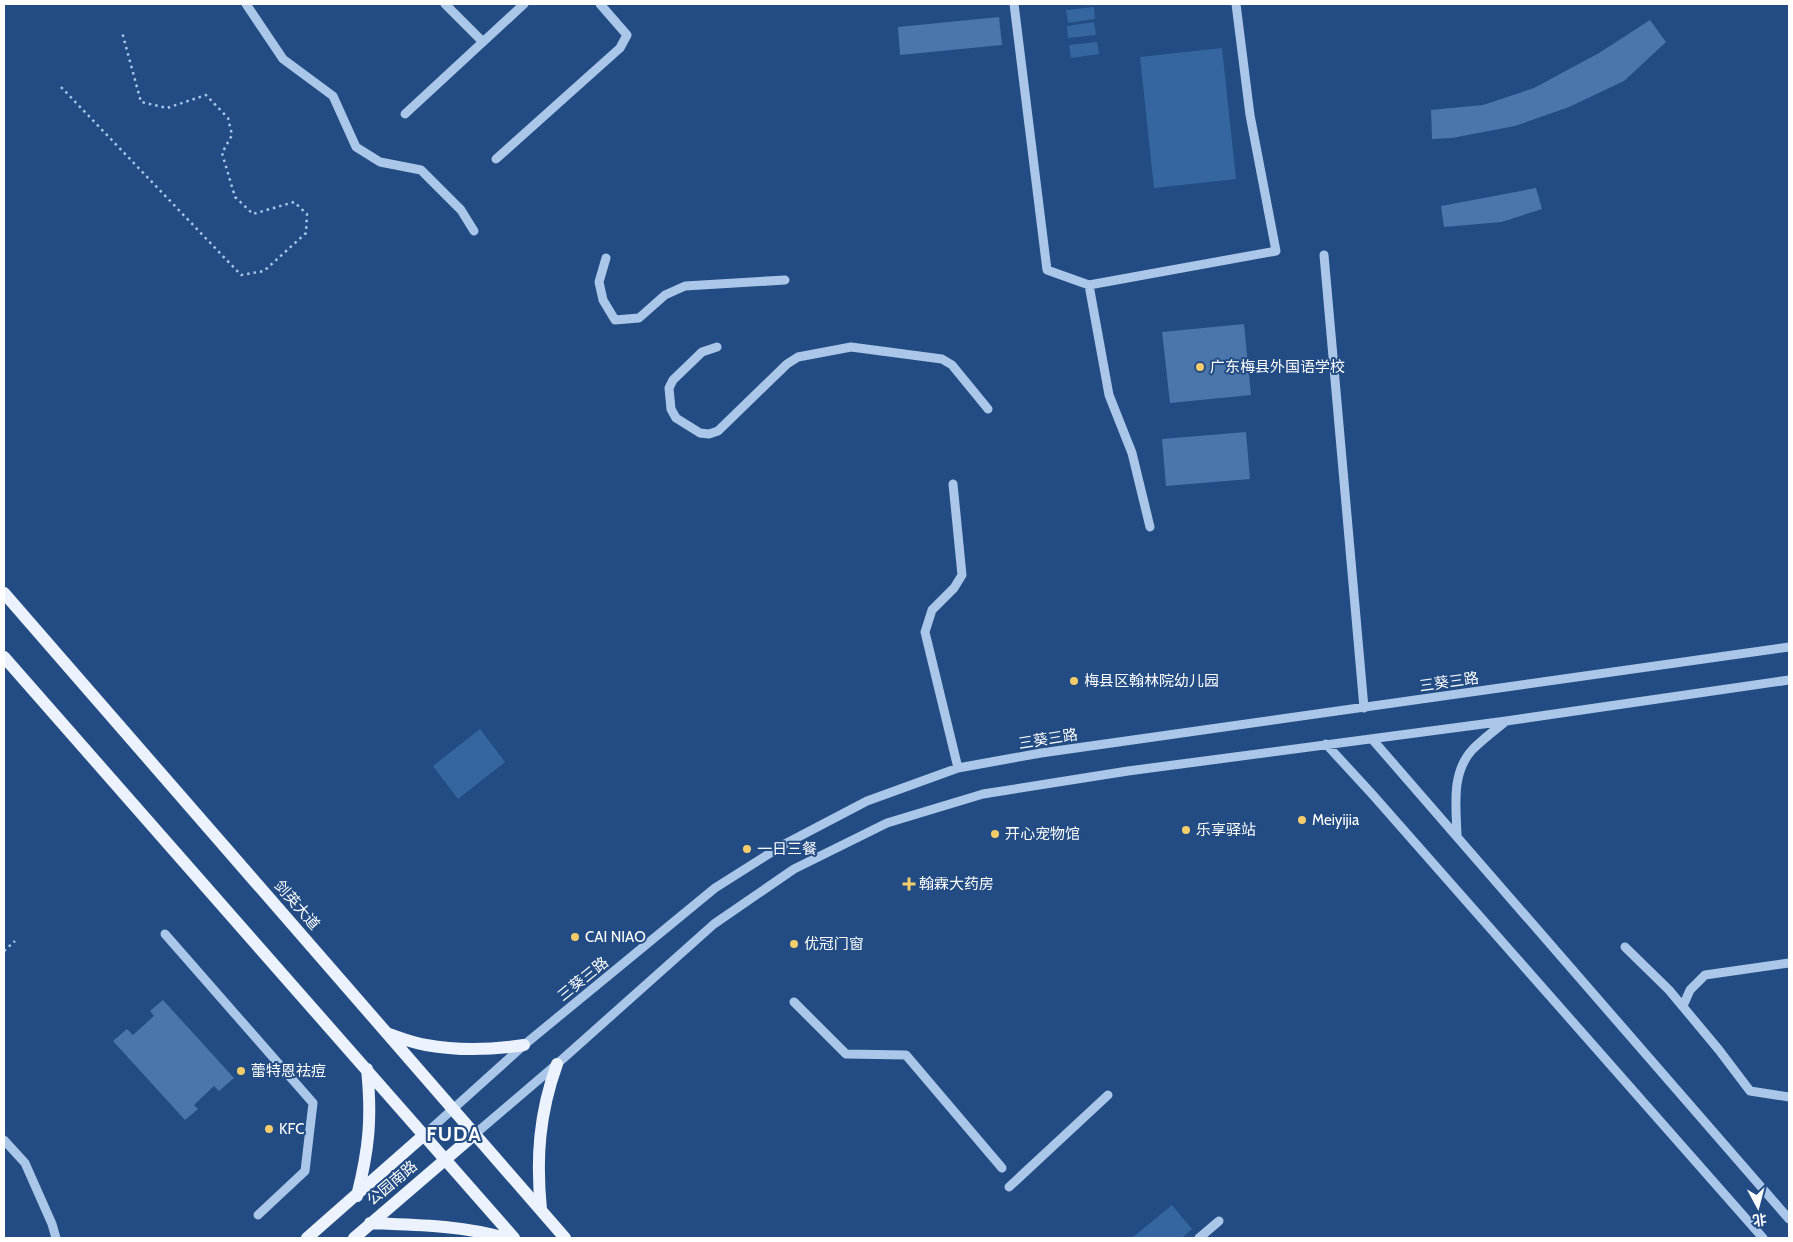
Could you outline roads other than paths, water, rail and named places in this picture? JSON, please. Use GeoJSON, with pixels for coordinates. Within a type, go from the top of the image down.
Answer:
{"type":"FeatureCollection","features":[{"type":"Feature","properties":{"kind":"main road","name":"剑英大道"},"geometry":{"type":"LineString","coordinates":[[4,593],[566,1238]]}},
{"type":"Feature","properties":{"kind":"main road"},"geometry":{"type":"LineString","coordinates":[[4,656],[514,1238]]}},
{"type":"Feature","properties":{"kind":"main road"},"geometry":{"type":"LineString","coordinates":[[388,1033],[424,1045],[457,1048],[494,1049],[524,1045]]}},
{"type":"Feature","properties":{"kind":"main road"},"geometry":{"type":"LineString","coordinates":[[541,1210],[538,1157],[540,1135],[547,1091],[557,1064]]}},
{"type":"Feature","properties":{"kind":"main road"},"geometry":{"type":"LineString","coordinates":[[357,1196],[366,1161],[369,1132],[370,1104],[367,1070]]}},
{"type":"Feature","properties":{"kind":"main road","name":"公园南路"},"geometry":{"type":"LineString","coordinates":[[354,1238],[475,1134]]}},
{"type":"Feature","properties":{"kind":"main road","name":"公园南路"},"geometry":{"type":"LineString","coordinates":[[307,1238],[357,1196],[424,1135]]}},
{"type":"Feature","properties":{"kind":"main road"},"geometry":{"type":"LineString","coordinates":[[370,1223],[438,1226],[483,1232],[505,1238]]}},
{"type":"Feature","properties":{"kind":"street"},"geometry":{"type":"LineString","coordinates":[[246,4],[283,59],[333,96],[356,147],[380,162],[421,170],[461,210],[474,230]]}},
{"type":"Feature","properties":{"kind":"street"},"geometry":{"type":"LineString","coordinates":[[445,4],[482,42]]}},
{"type":"Feature","properties":{"kind":"street"},"geometry":{"type":"LineString","coordinates":[[405,114],[524,4]]}},
{"type":"Feature","properties":{"kind":"street"},"geometry":{"type":"LineString","coordinates":[[496,159],[620,48],[628,35],[600,4]]}},
{"type":"Feature","properties":{"kind":"street"},"geometry":{"type":"LineString","coordinates":[[1014,4],[1047,270],[1089,285],[1276,251],[1250,115],[1236,4]]}},
{"type":"Feature","properties":{"kind":"street"},"geometry":{"type":"LineString","coordinates":[[1324,255],[1364,708]]}},
{"type":"Feature","properties":{"kind":"street"},"geometry":{"type":"LineString","coordinates":[[606,258],[599,282],[603,300],[615,320],[639,318],[665,295],[685,286],[785,280]]}},
{"type":"Feature","properties":{"kind":"street"},"geometry":{"type":"LineString","coordinates":[[1089,285],[1109,395],[1132,452],[1150,527]]}},
{"type":"Feature","properties":{"kind":"street"},"geometry":{"type":"LineString","coordinates":[[717,347],[702,352],[674,380],[669,388],[671,409],[676,418],[700,433],[709,434],[718,431],[787,364],[798,357],[851,346],[942,359],[952,365],[988,409]]}},
{"type":"Feature","properties":{"kind":"street"},"geometry":{"type":"LineString","coordinates":[[953,484],[962,575],[954,588],[932,610],[925,632],[958,768]]}},
{"type":"Feature","properties":{"kind":"street","name":"三葵三路"},"geometry":{"type":"LineString","coordinates":[[424,1135],[524,1045],[715,888],[783,844],[867,801],[958,768],[1041,753],[1789,647]]}},
{"type":"Feature","properties":{"kind":"street"},"geometry":{"type":"LineString","coordinates":[[475,1134],[557,1064],[714,924],[794,870],[887,823],[983,794],[1128,770],[1506,721],[1789,680]]}},
{"type":"Feature","properties":{"kind":"street"},"geometry":{"type":"LineString","coordinates":[[1456,836],[1458,772],[1472,750],[1506,721]]}},
{"type":"Feature","properties":{"kind":"street"},"geometry":{"type":"LineString","coordinates":[[1372,739],[1789,1218]]}},
{"type":"Feature","properties":{"kind":"street"},"geometry":{"type":"LineString","coordinates":[[1326,744],[1762,1238]]}},
{"type":"Feature","properties":{"kind":"street"},"geometry":{"type":"LineString","coordinates":[[166,934],[313,1102],[306,1171],[258,1215]]}},
{"type":"Feature","properties":{"kind":"street"},"geometry":{"type":"LineString","coordinates":[[1625,947],[1683,1006],[1750,1091],[1789,1096]]}},
{"type":"Feature","properties":{"kind":"street"},"geometry":{"type":"LineString","coordinates":[[1683,1006],[1690,990],[1705,975],[1789,963]]}},
{"type":"Feature","properties":{"kind":"street"},"geometry":{"type":"LineString","coordinates":[[794,1002],[846,1054],[906,1055],[1002,1168]]}},
{"type":"Feature","properties":{"kind":"street"},"geometry":{"type":"LineString","coordinates":[[1009,1187],[1108,1095]]}},
{"type":"Feature","properties":{"kind":"street"},"geometry":{"type":"LineString","coordinates":[[4,1140],[25,1163],[52,1224],[56,1238]]}},
{"type":"Feature","properties":{"kind":"street"},"geometry":{"type":"LineString","coordinates":[[1199,1238],[1220,1221]]}},
{"type":"Feature","properties":{"kind":"place","name":"广东梅县外国语学校"},"geometry":{"type":"Point","coordinates":[1200,367]}},
{"type":"Feature","properties":{"kind":"place","name":"梅县区翰林院幼儿园"},"geometry":{"type":"Point","coordinates":[1074,681]}},
{"type":"Feature","properties":{"kind":"place","name":"Meiyijia"},"geometry":{"type":"Point","coordinates":[1302,820]}},
{"type":"Feature","properties":{"kind":"place","name":"乐享驿站"},"geometry":{"type":"Point","coordinates":[1186,830]}},
{"type":"Feature","properties":{"kind":"place","name":"开心宠物馆"},"geometry":{"type":"Point","coordinates":[995,834]}},
{"type":"Feature","properties":{"kind":"place","name":"一日三餐"},"geometry":{"type":"Point","coordinates":[747,849]}},
{"type":"Feature","properties":{"kind":"place","name":"翰霖大药房"},"geometry":{"type":"Point","coordinates":[909,884]}},
{"type":"Feature","properties":{"kind":"place","name":"CAI NIAO"},"geometry":{"type":"Point","coordinates":[575,937]}},
{"type":"Feature","properties":{"kind":"place","name":"优冠门窗"},"geometry":{"type":"Point","coordinates":[794,944]}},
{"type":"Feature","properties":{"kind":"place","name":"蕾特恩祛痘"},"geometry":{"type":"Point","coordinates":[241,1071]}},
{"type":"Feature","properties":{"kind":"place","name":"KFC"},"geometry":{"type":"Point","coordinates":[269,1129]}},
{"type":"Feature","properties":{"kind":"district","name":"FUDA"},"geometry":{"type":"Point","coordinates":[454,1134]}}]}
